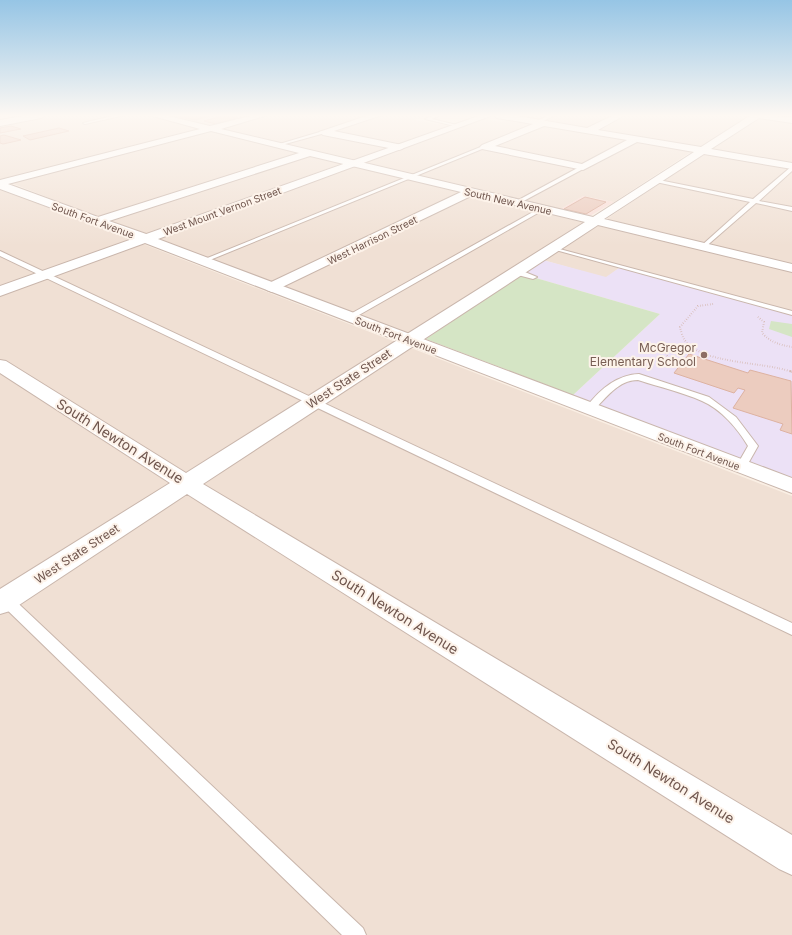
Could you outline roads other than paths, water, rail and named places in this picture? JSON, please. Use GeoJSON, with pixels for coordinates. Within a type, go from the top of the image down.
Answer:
{"type":"FeatureCollection","features":[{"type":"Feature","properties":{"kind":"street"},"geometry":{"type":"LineString","coordinates":[[0,184],[97,159]]}},
{"type":"Feature","properties":{"kind":"street"},"geometry":{"type":"LineString","coordinates":[[98,221],[291,159]]}},
{"type":"Feature","properties":{"kind":"street","name":"South New Avenue"},"geometry":{"type":"LineString","coordinates":[[334,159],[792,268]]}},
{"type":"Feature","properties":{"kind":"street","name":"West Mount Vernon Street"},"geometry":{"type":"LineString","coordinates":[[0,291],[367,159]]}},
{"type":"Feature","properties":{"kind":"street"},"geometry":{"type":"LineString","coordinates":[[542,159],[583,167],[599,159]]}},
{"type":"Feature","properties":{"kind":"street","name":"West State Street"},"geometry":{"type":"LineString","coordinates":[[2,599],[187,484],[409,340],[525,275],[554,248],[596,222],[600,216],[689,159]]}},
{"type":"Feature","properties":{"kind":"street"},"geometry":{"type":"LineString","coordinates":[[748,159],[792,167]]}},
{"type":"Feature","properties":{"kind":"street","name":"South Fort Avenue"},"geometry":{"type":"LineString","coordinates":[[0,184],[792,486]]}},
{"type":"Feature","properties":{"kind":"street","name":"West Harrison Street"},"geometry":{"type":"LineString","coordinates":[[272,287],[471,192]]}},
{"type":"Feature","properties":{"kind":"street","name":"South Newton Avenue"},"geometry":{"type":"LineString","coordinates":[[0,365],[187,484],[792,856]]}},
{"type":"Feature","properties":{"kind":"lane"},"geometry":{"type":"LineString","coordinates":[[203,261],[456,159]]}},
{"type":"Feature","properties":{"kind":"lane"},"geometry":{"type":"LineString","coordinates":[[516,203],[583,167]]}},
{"type":"Feature","properties":{"kind":"lane"},"geometry":{"type":"LineString","coordinates":[[703,247],[755,202],[792,167]]}},
{"type":"Feature","properties":{"kind":"lane"},"geometry":{"type":"LineString","coordinates":[[654,181],[792,209]]}},
{"type":"Feature","properties":{"kind":"lane"},"geometry":{"type":"LineString","coordinates":[[349,317],[542,209]]}},
{"type":"Feature","properties":{"kind":"lane"},"geometry":{"type":"LineString","coordinates":[[554,248],[792,313]]}},
{"type":"Feature","properties":{"kind":"lane"},"geometry":{"type":"LineString","coordinates":[[0,253],[792,629]]}},
{"type":"Feature","properties":{"kind":"lane"},"geometry":{"type":"LineString","coordinates":[[590,409],[615,384],[631,376],[639,377],[706,399],[716,404],[749,439],[752,446],[741,467]]}},
{"type":"Feature","properties":{"kind":"lane"},"geometry":{"type":"LineString","coordinates":[[2,599],[356,935]]}},
{"type":"Feature","properties":{"kind":"place","name":"McGregor Elementary School"},"geometry":{"type":"Point","coordinates":[704,355]}}]}
